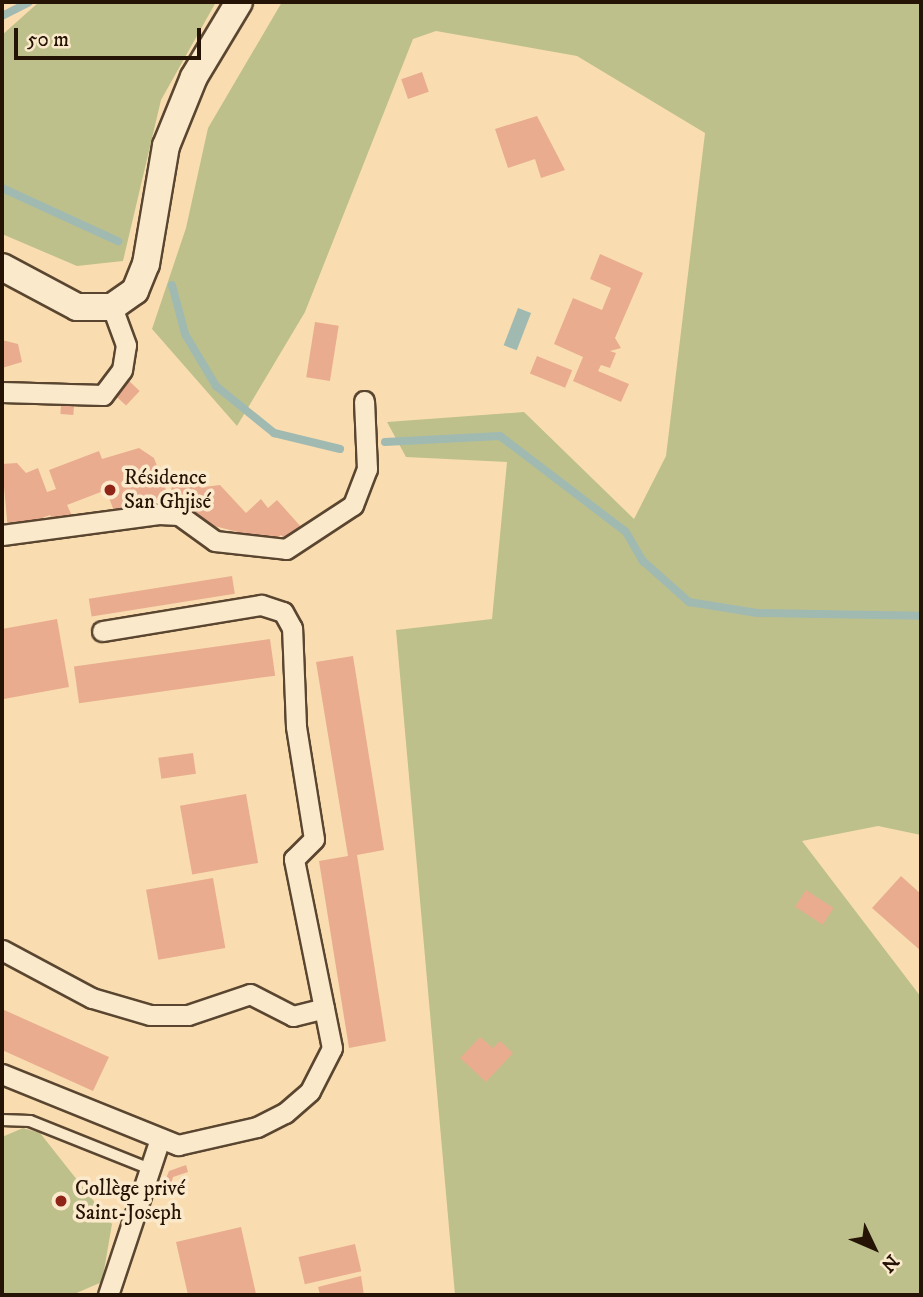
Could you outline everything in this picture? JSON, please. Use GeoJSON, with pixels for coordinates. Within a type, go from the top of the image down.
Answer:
{"type":"FeatureCollection","features":[{"type":"Feature","properties":{"kind":"main road"},"geometry":{"type":"LineString","coordinates":[[2,267],[77,307],[112,307],[135,291],[143,273],[166,146],[194,77],[239,2]]}},
{"type":"Feature","properties":{"kind":"street"},"geometry":{"type":"LineString","coordinates":[[2,392],[103,395],[122,370],[126,345],[112,307]]}},
{"type":"Feature","properties":{"kind":"street"},"geometry":{"type":"LineString","coordinates":[[2,535],[159,514],[179,515],[215,541],[286,550],[353,505],[367,469],[364,401]]}},
{"type":"Feature","properties":{"kind":"street"},"geometry":{"type":"LineString","coordinates":[[2,1074],[159,1142],[227,1135],[285,1113],[310,1091],[332,1048],[294,859],[314,839],[296,726],[292,628],[283,612],[261,605],[102,631]]}},
{"type":"Feature","properties":{"kind":"street"},"geometry":{"type":"LineString","coordinates":[[2,950],[130,1012],[188,1015],[250,994],[293,1016],[324,1008]]}},
{"type":"Feature","properties":{"kind":"street"},"geometry":{"type":"LineString","coordinates":[[108,1295],[159,1142]]}},
{"type":"Feature","properties":{"kind":"lane"},"geometry":{"type":"LineString","coordinates":[[2,1120],[30,1121],[150,1169]]}},
{"type":"Feature","properties":{"kind":"green space"},"geometry":{"type":"Polygon","coordinates":[[[39,2],[216,2],[161,100],[123,261],[77,266],[2,234],[2,35],[39,2]]]}},
{"type":"Feature","properties":{"kind":"green space"},"geometry":{"type":"Polygon","coordinates":[[[282,2],[921,2],[921,835],[878,826],[802,841],[921,997],[921,1295],[455,1295],[396,630],[492,619],[507,462],[406,457],[387,422],[524,412],[634,519],[666,456],[705,133],[577,56],[436,31],[413,39],[305,312],[237,426],[152,329],[186,228],[208,128],[282,2]]]}},
{"type":"Feature","properties":{"kind":"green space","name":"Collège privé Saint-Joseph"},"geometry":{"type":"Polygon","coordinates":[[[23,1128],[40,1133],[112,1224],[102,1282],[72,1295],[2,1295],[2,1137],[23,1128]]]}},
{"type":"Feature","properties":{"kind":"water"},"geometry":{"type":"Polygon","coordinates":[[[518,308],[531,313],[517,350],[504,345],[518,308]]]}},
{"type":"Feature","properties":{"kind":"building"},"geometry":{"type":"Polygon","coordinates":[[[422,72],[429,92],[408,99],[401,79],[422,72]]]}},
{"type":"Feature","properties":{"kind":"building"},"geometry":{"type":"Polygon","coordinates":[[[537,116],[565,170],[541,178],[535,159],[508,168],[495,129],[537,116]]]}},
{"type":"Feature","properties":{"kind":"building"},"geometry":{"type":"Polygon","coordinates":[[[600,254],[643,273],[615,338],[621,348],[610,351],[616,353],[610,368],[601,365],[598,371],[629,384],[621,402],[573,381],[583,357],[554,344],[573,298],[602,310],[611,288],[590,279],[600,254]]]}},
{"type":"Feature","properties":{"kind":"building"},"geometry":{"type":"Polygon","coordinates":[[[315,322],[339,326],[330,381],[306,377],[315,322]]]}},
{"type":"Feature","properties":{"kind":"building"},"geometry":{"type":"Polygon","coordinates":[[[2,340],[18,344],[22,362],[2,368],[2,340]]]}},
{"type":"Feature","properties":{"kind":"building"},"geometry":{"type":"Polygon","coordinates":[[[537,356],[572,370],[565,388],[530,374],[537,356]]]}},
{"type":"Feature","properties":{"kind":"building"},"geometry":{"type":"Polygon","coordinates":[[[128,380],[140,391],[126,406],[114,395],[128,380]]]}},
{"type":"Feature","properties":{"kind":"building"},"geometry":{"type":"Polygon","coordinates":[[[61,405],[74,406],[73,415],[60,414],[61,405]]]}},
{"type":"Feature","properties":{"kind":"building","name":"Résidence San Ghjisé"},"geometry":{"type":"Polygon","coordinates":[[[139,448],[154,458],[169,498],[114,511],[106,490],[67,505],[73,518],[54,525],[50,515],[8,531],[2,464],[17,463],[26,473],[38,468],[47,492],[56,489],[49,470],[99,451],[102,459],[139,448]]]}},
{"type":"Feature","properties":{"kind":"building"},"geometry":{"type":"Polygon","coordinates":[[[185,472],[195,473],[204,487],[220,485],[246,513],[261,499],[268,508],[277,500],[302,528],[287,541],[281,535],[274,541],[210,525],[180,507],[171,490],[174,478],[185,472]]]}},
{"type":"Feature","properties":{"kind":"building"},"geometry":{"type":"Polygon","coordinates":[[[232,576],[235,594],[92,616],[89,599],[232,576]]]}},
{"type":"Feature","properties":{"kind":"building"},"geometry":{"type":"Polygon","coordinates":[[[57,619],[69,687],[4,699],[2,629],[57,619]]]}},
{"type":"Feature","properties":{"kind":"building"},"geometry":{"type":"Polygon","coordinates":[[[270,639],[275,676],[79,703],[74,667],[270,639]]]}},
{"type":"Feature","properties":{"kind":"building"},"geometry":{"type":"Polygon","coordinates":[[[353,656],[384,850],[357,855],[386,1041],[349,1048],[319,861],[348,856],[316,662],[353,656]]]}},
{"type":"Feature","properties":{"kind":"building"},"geometry":{"type":"Polygon","coordinates":[[[193,753],[196,774],[161,779],[158,758],[193,753]]]}},
{"type":"Feature","properties":{"kind":"building"},"geometry":{"type":"Polygon","coordinates":[[[246,794],[258,863],[192,875],[180,806],[246,794]]]}},
{"type":"Feature","properties":{"kind":"building"},"geometry":{"type":"Polygon","coordinates":[[[901,876],[921,894],[921,951],[872,908],[901,876]]]}},
{"type":"Feature","properties":{"kind":"building"},"geometry":{"type":"Polygon","coordinates":[[[213,878],[225,948],[158,960],[146,890],[213,878]]]}},
{"type":"Feature","properties":{"kind":"building"},"geometry":{"type":"Polygon","coordinates":[[[806,890],[834,908],[823,925],[795,907],[806,890]]]}},
{"type":"Feature","properties":{"kind":"building"},"geometry":{"type":"Polygon","coordinates":[[[2,1009],[109,1057],[93,1091],[2,1050],[2,1009]]]}},
{"type":"Feature","properties":{"kind":"building"},"geometry":{"type":"Polygon","coordinates":[[[480,1037],[493,1048],[500,1041],[513,1053],[486,1082],[460,1058],[480,1037]]]}},
{"type":"Feature","properties":{"kind":"building"},"geometry":{"type":"Polygon","coordinates":[[[186,1165],[188,1172],[173,1177],[169,1192],[162,1188],[169,1171],[186,1165]]]}},
{"type":"Feature","properties":{"kind":"building"},"geometry":{"type":"Polygon","coordinates":[[[241,1227],[256,1294],[188,1295],[176,1242],[241,1227]]]}},
{"type":"Feature","properties":{"kind":"building"},"geometry":{"type":"Polygon","coordinates":[[[355,1244],[361,1271],[305,1284],[298,1257],[355,1244]]]}},
{"type":"Feature","properties":{"kind":"building"},"geometry":{"type":"Polygon","coordinates":[[[361,1276],[364,1295],[320,1295],[318,1287],[361,1276]]]}},
{"type":"Feature","properties":{"kind":"waterway"},"geometry":{"type":"LineString","coordinates":[[2,16],[29,2]]}},
{"type":"Feature","properties":{"kind":"waterway"},"geometry":{"type":"LineString","coordinates":[[2,188],[118,241]]}},
{"type":"Feature","properties":{"kind":"waterway"},"geometry":{"type":"LineString","coordinates":[[172,285],[185,334],[216,386],[274,433],[340,449]]}},
{"type":"Feature","properties":{"kind":"waterway"},"geometry":{"type":"LineString","coordinates":[[385,442],[500,436],[626,532],[643,561],[689,602],[757,613],[921,616]]}},
{"type":"Feature","properties":{"kind":"place","name":"Résidence San Ghjisé"},"geometry":{"type":"Point","coordinates":[110,490]}},
{"type":"Feature","properties":{"kind":"place","name":"Collège privé Saint-Joseph"},"geometry":{"type":"Point","coordinates":[61,1201]}}]}
